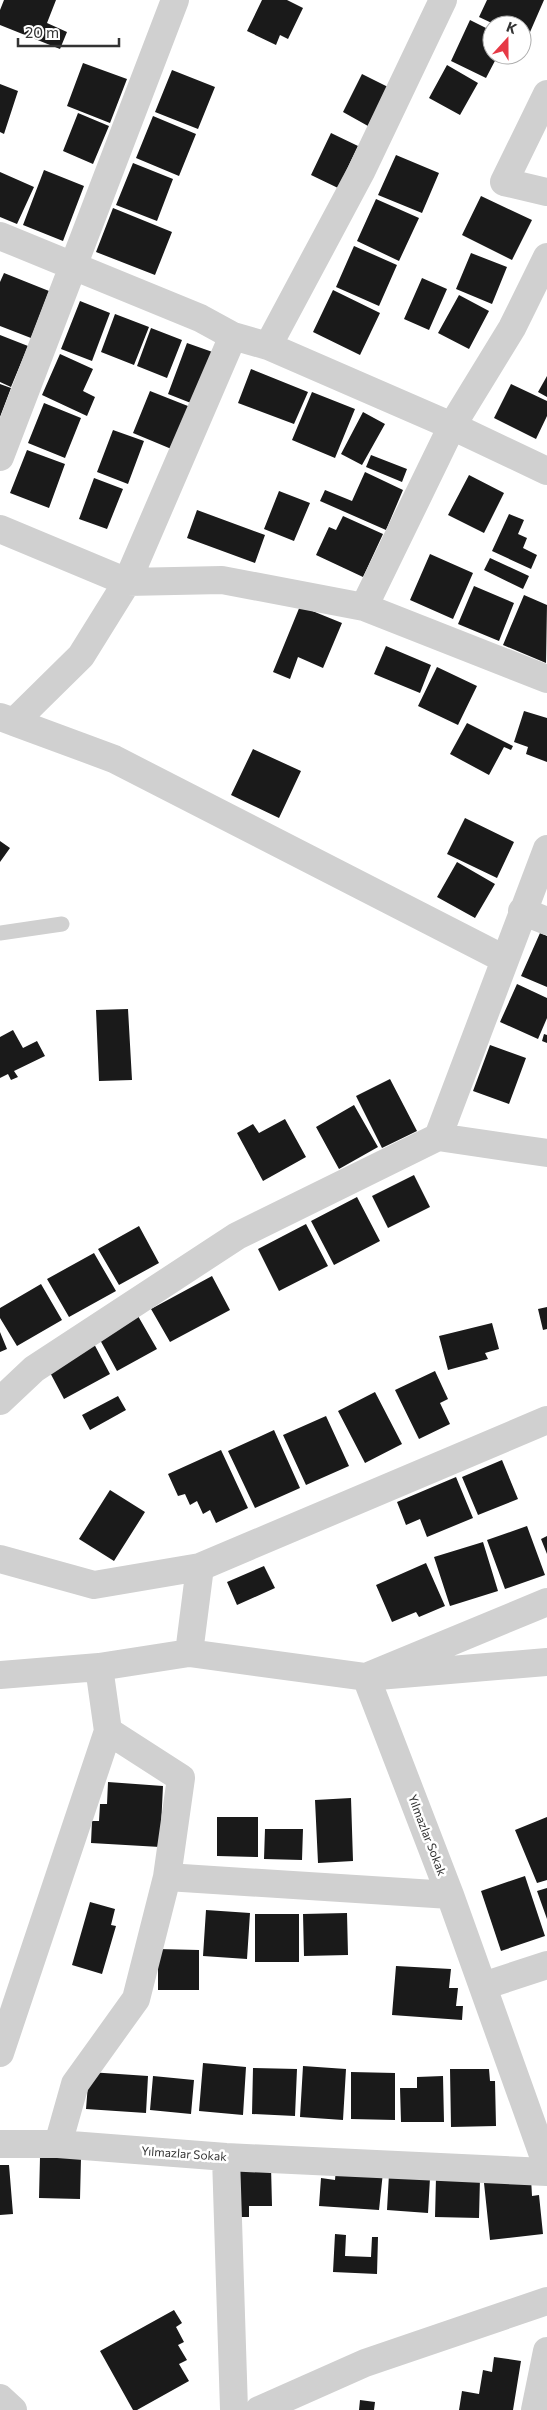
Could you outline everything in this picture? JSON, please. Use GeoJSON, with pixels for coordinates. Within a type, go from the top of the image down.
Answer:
{"type":"FeatureCollection","features":[{"type":"Feature","properties":{"kind":"street"},"geometry":{"type":"LineString","coordinates":[[0,457],[175,0]]}},
{"type":"Feature","properties":{"kind":"street"},"geometry":{"type":"LineString","coordinates":[[268,346],[361,172],[443,0]]}},
{"type":"Feature","properties":{"kind":"street"},"geometry":{"type":"LineString","coordinates":[[547,94],[504,182],[547,192]]}},
{"type":"Feature","properties":{"kind":"street"},"geometry":{"type":"LineString","coordinates":[[0,236],[200,318],[234,336],[268,346],[452,426],[547,471]]}},
{"type":"Feature","properties":{"kind":"street"},"geometry":{"type":"LineString","coordinates":[[364,607],[452,426],[512,328],[547,258]]}},
{"type":"Feature","properties":{"kind":"street"},"geometry":{"type":"LineString","coordinates":[[234,336],[127,582],[81,656],[7,720],[114,759],[504,959]]}},
{"type":"Feature","properties":{"kind":"street"},"geometry":{"type":"LineString","coordinates":[[0,529],[127,582],[222,580],[364,607],[547,679]]}},
{"type":"Feature","properties":{"kind":"street"},"geometry":{"type":"LineString","coordinates":[[438,1137],[504,959],[535,916],[547,849]]}},
{"type":"Feature","properties":{"kind":"street"},"geometry":{"type":"LineString","coordinates":[[0,1401],[34,1369],[237,1236],[438,1137],[547,1153]]}},
{"type":"Feature","properties":{"kind":"street"},"geometry":{"type":"LineString","coordinates":[[0,1558],[94,1585],[200,1568],[547,1420]]}},
{"type":"Feature","properties":{"kind":"street"},"geometry":{"type":"LineString","coordinates":[[190,1653],[200,1568]]}},
{"type":"Feature","properties":{"kind":"street"},"geometry":{"type":"LineString","coordinates":[[366,1677],[547,1602]]}},
{"type":"Feature","properties":{"kind":"street"},"geometry":{"type":"LineString","coordinates":[[0,1676],[99,1667],[190,1653],[366,1677],[547,1662]]}},
{"type":"Feature","properties":{"kind":"street"},"geometry":{"type":"LineString","coordinates":[[0,2053],[108,1731],[99,1667]]}},
{"type":"Feature","properties":{"kind":"street","name":"Yılmazlar Sokak"},"geometry":{"type":"LineString","coordinates":[[366,1677],[450,1895],[547,2166]]}},
{"type":"Feature","properties":{"kind":"street"},"geometry":{"type":"LineString","coordinates":[[58,2144],[75,2084],[136,1999],[167,1877],[181,1778],[108,1731]]}},
{"type":"Feature","properties":{"kind":"street"},"geometry":{"type":"LineString","coordinates":[[167,1877],[450,1895]]}},
{"type":"Feature","properties":{"kind":"street"},"geometry":{"type":"LineString","coordinates":[[483,1986],[547,1965]]}},
{"type":"Feature","properties":{"kind":"street","name":"Yılmazlar Sokak"},"geometry":{"type":"LineString","coordinates":[[0,2144],[58,2144],[226,2157],[547,2172]]}},
{"type":"Feature","properties":{"kind":"street"},"geometry":{"type":"LineString","coordinates":[[226,2157],[234,2410]]}},
{"type":"Feature","properties":{"kind":"street"},"geometry":{"type":"LineString","coordinates":[[258,2410],[365,2363],[547,2301]]}},
{"type":"Feature","properties":{"kind":"street"},"geometry":{"type":"LineString","coordinates":[[535,2410],[547,2351]]}},
{"type":"Feature","properties":{"kind":"street"},"geometry":{"type":"LineString","coordinates":[[0,2398],[13,2410]]}},
{"type":"Feature","properties":{"kind":"lane"},"geometry":{"type":"LineString","coordinates":[[0,934],[62,924]]}},
{"type":"Feature","properties":{"kind":"building"},"geometry":{"type":"Polygon","coordinates":[[[4,0],[56,0],[47,23],[67,32],[60,49],[0,25],[0,10],[4,0]]]}},
{"type":"Feature","properties":{"kind":"building"},"geometry":{"type":"Polygon","coordinates":[[[262,0],[287,0],[303,8],[288,39],[280,35],[276,45],[247,31],[262,0]]]}},
{"type":"Feature","properties":{"kind":"building"},"geometry":{"type":"Polygon","coordinates":[[[487,0],[544,0],[532,28],[532,15],[482,15],[482,18],[479,17],[487,0]]]}},
{"type":"Feature","properties":{"kind":"building"},"geometry":{"type":"Polygon","coordinates":[[[470,20],[482,26],[482,65],[493,65],[486,78],[451,61],[470,20]]]}},
{"type":"Feature","properties":{"kind":"building"},"geometry":{"type":"Polygon","coordinates":[[[83,63],[127,79],[110,123],[67,106],[83,63]]]}},
{"type":"Feature","properties":{"kind":"building"},"geometry":{"type":"Polygon","coordinates":[[[447,65],[478,83],[460,115],[429,98],[447,65]]]}},
{"type":"Feature","properties":{"kind":"building"},"geometry":{"type":"Polygon","coordinates":[[[172,70],[215,87],[198,129],[155,112],[172,70]]]}},
{"type":"Feature","properties":{"kind":"building"},"geometry":{"type":"Polygon","coordinates":[[[362,74],[388,87],[368,126],[343,112],[362,74]]]}},
{"type":"Feature","properties":{"kind":"building"},"geometry":{"type":"Polygon","coordinates":[[[0,84],[18,91],[4,134],[0,132],[0,84]]]}},
{"type":"Feature","properties":{"kind":"building"},"geometry":{"type":"Polygon","coordinates":[[[78,113],[109,126],[93,164],[63,151],[78,113]]]}},
{"type":"Feature","properties":{"kind":"building"},"geometry":{"type":"Polygon","coordinates":[[[153,116],[196,134],[179,176],[136,158],[153,116]]]}},
{"type":"Feature","properties":{"kind":"building"},"geometry":{"type":"Polygon","coordinates":[[[331,133],[358,146],[338,188],[311,175],[331,133]]]}},
{"type":"Feature","properties":{"kind":"building"},"geometry":{"type":"Polygon","coordinates":[[[396,155],[439,173],[422,213],[378,195],[396,155]]]}},
{"type":"Feature","properties":{"kind":"building"},"geometry":{"type":"Polygon","coordinates":[[[133,163],[173,179],[157,221],[116,205],[133,163]]]}},
{"type":"Feature","properties":{"kind":"building"},"geometry":{"type":"Polygon","coordinates":[[[44,170],[84,186],[63,241],[23,225],[44,170]]]}},
{"type":"Feature","properties":{"kind":"building"},"geometry":{"type":"Polygon","coordinates":[[[0,172],[34,187],[17,224],[0,217],[0,172]]]}},
{"type":"Feature","properties":{"kind":"building"},"geometry":{"type":"Polygon","coordinates":[[[481,196],[532,220],[512,260],[462,235],[481,196]]]}},
{"type":"Feature","properties":{"kind":"building"},"geometry":{"type":"Polygon","coordinates":[[[376,199],[419,218],[399,261],[357,241],[376,199]]]}},
{"type":"Feature","properties":{"kind":"building"},"geometry":{"type":"Polygon","coordinates":[[[113,208],[172,232],[155,275],[96,252],[113,208]]]}},
{"type":"Feature","properties":{"kind":"building"},"geometry":{"type":"Polygon","coordinates":[[[354,246],[397,265],[379,306],[336,287],[354,246]]]}},
{"type":"Feature","properties":{"kind":"building"},"geometry":{"type":"Polygon","coordinates":[[[471,253],[507,267],[492,304],[456,289],[471,253]]]}},
{"type":"Feature","properties":{"kind":"building"},"geometry":{"type":"Polygon","coordinates":[[[4,273],[49,291],[31,338],[0,326],[0,282],[4,273]]]}},
{"type":"Feature","properties":{"kind":"building"},"geometry":{"type":"Polygon","coordinates":[[[422,278],[447,289],[429,330],[404,319],[422,278]]]}},
{"type":"Feature","properties":{"kind":"building"},"geometry":{"type":"Polygon","coordinates":[[[333,290],[380,313],[360,355],[313,332],[333,290]]]}},
{"type":"Feature","properties":{"kind":"building"},"geometry":{"type":"Polygon","coordinates":[[[459,295],[489,311],[469,349],[438,333],[459,295]]]}},
{"type":"Feature","properties":{"kind":"building"},"geometry":{"type":"Polygon","coordinates":[[[80,301],[110,313],[92,361],[61,349],[80,301]]]}},
{"type":"Feature","properties":{"kind":"building"},"geometry":{"type":"Polygon","coordinates":[[[115,314],[149,327],[134,365],[101,352],[115,314]]]}},
{"type":"Feature","properties":{"kind":"building"},"geometry":{"type":"Polygon","coordinates":[[[151,328],[182,340],[167,378],[137,366],[151,328]]]}},
{"type":"Feature","properties":{"kind":"building"},"geometry":{"type":"Polygon","coordinates":[[[0,335],[28,346],[11,387],[0,382],[0,335]]]}},
{"type":"Feature","properties":{"kind":"building"},"geometry":{"type":"Polygon","coordinates":[[[187,343],[221,355],[201,407],[168,394],[187,343]]]}},
{"type":"Feature","properties":{"kind":"building"},"geometry":{"type":"Polygon","coordinates":[[[60,354],[93,369],[83,391],[95,397],[87,416],[42,395],[60,354]]]}},
{"type":"Feature","properties":{"kind":"building"},"geometry":{"type":"Polygon","coordinates":[[[251,369],[308,392],[294,424],[238,403],[251,369]]]}},
{"type":"Feature","properties":{"kind":"building"},"geometry":{"type":"Polygon","coordinates":[[[547,376],[547,397],[538,392],[547,376]]]}},
{"type":"Feature","properties":{"kind":"building"},"geometry":{"type":"Polygon","coordinates":[[[0,384],[11,388],[0,417],[0,384]]]}},
{"type":"Feature","properties":{"kind":"building"},"geometry":{"type":"Polygon","coordinates":[[[511,384],[547,401],[547,416],[536,439],[494,418],[511,384]]]}},
{"type":"Feature","properties":{"kind":"building"},"geometry":{"type":"Polygon","coordinates":[[[150,391],[198,410],[181,453],[133,433],[150,391]]]}},
{"type":"Feature","properties":{"kind":"building"},"geometry":{"type":"Polygon","coordinates":[[[312,392],[355,409],[335,458],[292,440],[312,392]]]}},
{"type":"Feature","properties":{"kind":"building"},"geometry":{"type":"Polygon","coordinates":[[[44,403],[81,418],[65,458],[28,443],[44,403]]]}},
{"type":"Feature","properties":{"kind":"building"},"geometry":{"type":"Polygon","coordinates":[[[363,412],[385,424],[362,465],[341,454],[363,412]]]}},
{"type":"Feature","properties":{"kind":"building"},"geometry":{"type":"Polygon","coordinates":[[[113,430],[144,441],[128,484],[97,472],[113,430]]]}},
{"type":"Feature","properties":{"kind":"building"},"geometry":{"type":"Polygon","coordinates":[[[27,450],[65,464],[49,508],[10,493],[27,450]]]}},
{"type":"Feature","properties":{"kind":"building"},"geometry":{"type":"Polygon","coordinates":[[[371,455],[407,469],[402,482],[366,467],[371,455]]]}},
{"type":"Feature","properties":{"kind":"building"},"geometry":{"type":"Polygon","coordinates":[[[365,472],[403,490],[386,530],[320,501],[325,490],[352,501],[365,472]]]}},
{"type":"Feature","properties":{"kind":"building"},"geometry":{"type":"Polygon","coordinates":[[[469,475],[504,493],[484,533],[448,515],[469,475]]]}},
{"type":"Feature","properties":{"kind":"building"},"geometry":{"type":"Polygon","coordinates":[[[94,478],[123,489],[107,529],[79,519],[94,478]]]}},
{"type":"Feature","properties":{"kind":"building"},"geometry":{"type":"Polygon","coordinates":[[[279,491],[310,503],[294,541],[264,529],[279,491]]]}},
{"type":"Feature","properties":{"kind":"building"},"geometry":{"type":"Polygon","coordinates":[[[197,510],[265,535],[255,563],[187,538],[197,510]]]}},
{"type":"Feature","properties":{"kind":"building"},"geometry":{"type":"Polygon","coordinates":[[[509,514],[524,520],[518,534],[527,538],[523,548],[537,555],[531,569],[492,551],[509,514]]]}},
{"type":"Feature","properties":{"kind":"building"},"geometry":{"type":"Polygon","coordinates":[[[343,516],[383,534],[363,577],[316,555],[329,527],[336,530],[343,516]]]}},
{"type":"Feature","properties":{"kind":"building"},"geometry":{"type":"Polygon","coordinates":[[[430,554],[473,573],[453,619],[410,600],[430,554]]]}},
{"type":"Feature","properties":{"kind":"building"},"geometry":{"type":"Polygon","coordinates":[[[490,558],[529,576],[523,589],[484,570],[490,558]]]}},
{"type":"Feature","properties":{"kind":"building"},"geometry":{"type":"Polygon","coordinates":[[[474,586],[514,603],[499,641],[458,624],[474,586]]]}},
{"type":"Feature","properties":{"kind":"building"},"geometry":{"type":"Polygon","coordinates":[[[524,595],[547,605],[546,663],[503,645],[524,595]]]}},
{"type":"Feature","properties":{"kind":"building"},"geometry":{"type":"Polygon","coordinates":[[[300,606],[342,623],[323,668],[298,657],[290,679],[273,672],[300,606]]]}},
{"type":"Feature","properties":{"kind":"building"},"geometry":{"type":"Polygon","coordinates":[[[386,646],[431,665],[420,693],[374,674],[386,646]]]}},
{"type":"Feature","properties":{"kind":"building"},"geometry":{"type":"Polygon","coordinates":[[[437,667],[477,686],[458,725],[418,706],[437,667]]]}},
{"type":"Feature","properties":{"kind":"building"},"geometry":{"type":"Polygon","coordinates":[[[524,711],[547,718],[547,762],[526,754],[528,747],[514,742],[524,711]]]}},
{"type":"Feature","properties":{"kind":"building"},"geometry":{"type":"Polygon","coordinates":[[[467,723],[513,746],[511,750],[504,747],[489,775],[450,754],[467,723]]]}},
{"type":"Feature","properties":{"kind":"building"},"geometry":{"type":"Polygon","coordinates":[[[253,749],[301,771],[279,818],[231,795],[253,749]]]}},
{"type":"Feature","properties":{"kind":"building"},"geometry":{"type":"Polygon","coordinates":[[[465,818],[514,842],[497,878],[447,854],[465,818]]]}},
{"type":"Feature","properties":{"kind":"building"},"geometry":{"type":"Polygon","coordinates":[[[0,841],[10,848],[0,862],[0,841]]]}},
{"type":"Feature","properties":{"kind":"building"},"geometry":{"type":"Polygon","coordinates":[[[457,862],[495,884],[475,918],[437,897],[457,862]]]}},
{"type":"Feature","properties":{"kind":"building"},"geometry":{"type":"Polygon","coordinates":[[[540,933],[547,936],[547,987],[521,976],[540,933]]]}},
{"type":"Feature","properties":{"kind":"building"},"geometry":{"type":"Polygon","coordinates":[[[517,984],[547,998],[547,1018],[538,1039],[500,1022],[517,984]]]}},
{"type":"Feature","properties":{"kind":"building"},"geometry":{"type":"Polygon","coordinates":[[[128,1009],[132,1080],[99,1081],[96,1010],[128,1009]]]}},
{"type":"Feature","properties":{"kind":"building"},"geometry":{"type":"Polygon","coordinates":[[[13,1030],[23,1048],[37,1041],[45,1056],[14,1071],[18,1077],[11,1080],[8,1074],[0,1078],[0,1037],[13,1030]]]}},
{"type":"Feature","properties":{"kind":"building"},"geometry":{"type":"Polygon","coordinates":[[[544,1034],[547,1035],[547,1043],[542,1041],[544,1034]]]}},
{"type":"Feature","properties":{"kind":"building"},"geometry":{"type":"Polygon","coordinates":[[[490,1045],[526,1058],[509,1104],[473,1091],[490,1045]]]}},
{"type":"Feature","properties":{"kind":"building"},"geometry":{"type":"Polygon","coordinates":[[[390,1079],[417,1131],[382,1148],[356,1096],[390,1079]]]}},
{"type":"Feature","properties":{"kind":"building"},"geometry":{"type":"Polygon","coordinates":[[[354,1105],[378,1147],[339,1169],[316,1127],[354,1105]]]}},
{"type":"Feature","properties":{"kind":"building"},"geometry":{"type":"Polygon","coordinates":[[[285,1119],[306,1157],[263,1181],[237,1133],[253,1124],[259,1133],[285,1119]]]}},
{"type":"Feature","properties":{"kind":"building"},"geometry":{"type":"Polygon","coordinates":[[[414,1175],[430,1207],[388,1228],[372,1196],[414,1175]]]}},
{"type":"Feature","properties":{"kind":"building"},"geometry":{"type":"Polygon","coordinates":[[[357,1197],[380,1241],[334,1265],[311,1221],[357,1197]]]}},
{"type":"Feature","properties":{"kind":"building"},"geometry":{"type":"Polygon","coordinates":[[[306,1224],[328,1266],[279,1291],[258,1249],[306,1224]]]}},
{"type":"Feature","properties":{"kind":"building"},"geometry":{"type":"Polygon","coordinates":[[[139,1226],[159,1263],[119,1285],[98,1249],[139,1226]]]}},
{"type":"Feature","properties":{"kind":"building"},"geometry":{"type":"Polygon","coordinates":[[[94,1253],[116,1291],[69,1317],[47,1279],[94,1253]]]}},
{"type":"Feature","properties":{"kind":"building"},"geometry":{"type":"Polygon","coordinates":[[[212,1276],[230,1310],[170,1342],[151,1309],[212,1276]]]}},
{"type":"Feature","properties":{"kind":"building"},"geometry":{"type":"Polygon","coordinates":[[[41,1284],[62,1320],[17,1346],[0,1318],[0,1308],[41,1284]]]}},
{"type":"Feature","properties":{"kind":"building"},"geometry":{"type":"Polygon","coordinates":[[[547,1307],[547,1329],[543,1330],[538,1309],[547,1307]]]}},
{"type":"Feature","properties":{"kind":"building"},"geometry":{"type":"Polygon","coordinates":[[[138,1316],[157,1349],[117,1371],[99,1338],[138,1316]]]}},
{"type":"Feature","properties":{"kind":"building"},"geometry":{"type":"Polygon","coordinates":[[[492,1323],[499,1349],[485,1353],[488,1359],[448,1370],[439,1336],[492,1323]]]}},
{"type":"Feature","properties":{"kind":"building"},"geometry":{"type":"Polygon","coordinates":[[[0,1332],[7,1349],[0,1352],[0,1332]]]}},
{"type":"Feature","properties":{"kind":"building"},"geometry":{"type":"Polygon","coordinates":[[[92,1340],[110,1374],[64,1399],[46,1365],[92,1340]]]}},
{"type":"Feature","properties":{"kind":"building"},"geometry":{"type":"Polygon","coordinates":[[[435,1371],[448,1399],[440,1403],[450,1424],[419,1439],[395,1390],[435,1371]]]}},
{"type":"Feature","properties":{"kind":"building"},"geometry":{"type":"Polygon","coordinates":[[[375,1392],[402,1444],[365,1463],[338,1411],[375,1392]]]}},
{"type":"Feature","properties":{"kind":"building"},"geometry":{"type":"Polygon","coordinates":[[[118,1396],[126,1410],[90,1430],[82,1415],[118,1396]]]}},
{"type":"Feature","properties":{"kind":"building"},"geometry":{"type":"Polygon","coordinates":[[[326,1416],[349,1466],[306,1485],[283,1435],[326,1416]]]}},
{"type":"Feature","properties":{"kind":"building"},"geometry":{"type":"Polygon","coordinates":[[[274,1430],[300,1488],[255,1508],[228,1451],[274,1430]]]}},
{"type":"Feature","properties":{"kind":"building"},"geometry":{"type":"Polygon","coordinates":[[[221,1450],[248,1508],[216,1523],[210,1510],[203,1514],[197,1501],[190,1505],[185,1494],[178,1496],[168,1474],[221,1450]]]}},
{"type":"Feature","properties":{"kind":"building"},"geometry":{"type":"Polygon","coordinates":[[[502,1460],[518,1499],[478,1515],[462,1477],[502,1460]]]}},
{"type":"Feature","properties":{"kind":"building"},"geometry":{"type":"Polygon","coordinates":[[[456,1477],[473,1518],[427,1537],[420,1519],[406,1525],[397,1502],[456,1477]]]}},
{"type":"Feature","properties":{"kind":"building"},"geometry":{"type":"Polygon","coordinates":[[[110,1490],[145,1512],[114,1561],[79,1539],[110,1490]]]}},
{"type":"Feature","properties":{"kind":"building"},"geometry":{"type":"Polygon","coordinates":[[[527,1526],[545,1575],[505,1589],[487,1540],[527,1526]]]}},
{"type":"Feature","properties":{"kind":"building"},"geometry":{"type":"Polygon","coordinates":[[[547,1536],[547,1554],[541,1539],[547,1536]]]}},
{"type":"Feature","properties":{"kind":"building"},"geometry":{"type":"Polygon","coordinates":[[[483,1542],[498,1591],[450,1606],[434,1557],[483,1542]]]}},
{"type":"Feature","properties":{"kind":"building"},"geometry":{"type":"Polygon","coordinates":[[[426,1563],[445,1606],[419,1617],[416,1612],[392,1622],[376,1585],[426,1563]]]}},
{"type":"Feature","properties":{"kind":"building"},"geometry":{"type":"Polygon","coordinates":[[[264,1566],[275,1588],[237,1605],[227,1582],[264,1566]]]}},
{"type":"Feature","properties":{"kind":"building"},"geometry":{"type":"Polygon","coordinates":[[[108,1782],[163,1786],[160,1847],[91,1843],[92,1821],[99,1821],[100,1804],[107,1804],[108,1782]]]}},
{"type":"Feature","properties":{"kind":"building"},"geometry":{"type":"Polygon","coordinates":[[[351,1798],[353,1861],[318,1863],[315,1800],[351,1798]]]}},
{"type":"Feature","properties":{"kind":"building"},"geometry":{"type":"Polygon","coordinates":[[[217,1817],[258,1817],[258,1857],[217,1856],[217,1817]]]}},
{"type":"Feature","properties":{"kind":"building"},"geometry":{"type":"Polygon","coordinates":[[[547,1817],[547,1880],[537,1883],[515,1830],[547,1817]]]}},
{"type":"Feature","properties":{"kind":"building"},"geometry":{"type":"Polygon","coordinates":[[[265,1829],[303,1829],[302,1860],[264,1859],[265,1829]]]}},
{"type":"Feature","properties":{"kind":"building"},"geometry":{"type":"Polygon","coordinates":[[[525,1876],[545,1936],[501,1951],[481,1891],[525,1876]]]}},
{"type":"Feature","properties":{"kind":"building"},"geometry":{"type":"Polygon","coordinates":[[[547,1888],[547,1919],[537,1891],[547,1888]]]}},
{"type":"Feature","properties":{"kind":"building"},"geometry":{"type":"Polygon","coordinates":[[[90,1902],[115,1909],[111,1925],[116,1926],[102,1974],[72,1965],[90,1902]]]}},
{"type":"Feature","properties":{"kind":"building"},"geometry":{"type":"Polygon","coordinates":[[[206,1910],[250,1913],[247,1959],[203,1956],[206,1910]]]}},
{"type":"Feature","properties":{"kind":"building"},"geometry":{"type":"Polygon","coordinates":[[[347,1913],[348,1955],[304,1956],[303,1914],[347,1913]]]}},
{"type":"Feature","properties":{"kind":"building"},"geometry":{"type":"Polygon","coordinates":[[[255,1914],[299,1914],[299,1962],[255,1962],[255,1914]]]}},
{"type":"Feature","properties":{"kind":"building"},"geometry":{"type":"Polygon","coordinates":[[[158,1949],[199,1950],[199,1990],[158,1990],[158,1949]]]}},
{"type":"Feature","properties":{"kind":"building"},"geometry":{"type":"Polygon","coordinates":[[[396,1966],[451,1969],[449,1988],[458,1988],[456,2006],[463,2006],[462,2020],[392,2015],[396,1966]]]}},
{"type":"Feature","properties":{"kind":"building"},"geometry":{"type":"Polygon","coordinates":[[[203,2063],[246,2067],[243,2115],[199,2111],[203,2063]]]}},
{"type":"Feature","properties":{"kind":"building"},"geometry":{"type":"Polygon","coordinates":[[[303,2066],[346,2069],[343,2120],[300,2117],[303,2066]]]}},
{"type":"Feature","properties":{"kind":"building"},"geometry":{"type":"Polygon","coordinates":[[[253,2068],[297,2069],[295,2116],[252,2114],[253,2068]]]}},
{"type":"Feature","properties":{"kind":"building"},"geometry":{"type":"Polygon","coordinates":[[[450,2069],[489,2069],[490,2081],[495,2081],[496,2126],[451,2127],[450,2069]]]}},
{"type":"Feature","properties":{"kind":"building"},"geometry":{"type":"Polygon","coordinates":[[[89,2072],[148,2076],[146,2113],[86,2109],[89,2072]]]}},
{"type":"Feature","properties":{"kind":"building"},"geometry":{"type":"Polygon","coordinates":[[[351,2072],[395,2073],[395,2120],[351,2119],[351,2072]]]}},
{"type":"Feature","properties":{"kind":"building"},"geometry":{"type":"Polygon","coordinates":[[[153,2076],[194,2080],[191,2114],[150,2110],[153,2076]]]}},
{"type":"Feature","properties":{"kind":"building"},"geometry":{"type":"Polygon","coordinates":[[[443,2076],[444,2122],[401,2122],[400,2088],[417,2088],[417,2077],[443,2076]]]}},
{"type":"Feature","properties":{"kind":"building"},"geometry":{"type":"Polygon","coordinates":[[[40,2157],[81,2158],[80,2199],[39,2198],[40,2157]]]}},
{"type":"Feature","properties":{"kind":"building"},"geometry":{"type":"Polygon","coordinates":[[[0,2165],[9,2165],[13,2214],[0,2215],[0,2165]]]}},
{"type":"Feature","properties":{"kind":"building"},"geometry":{"type":"Polygon","coordinates":[[[237,2166],[271,2166],[272,2206],[249,2206],[249,2217],[238,2217],[237,2166]]]}},
{"type":"Feature","properties":{"kind":"building"},"geometry":{"type":"Polygon","coordinates":[[[336,2168],[383,2172],[379,2210],[319,2206],[321,2178],[335,2180],[336,2168]]]}},
{"type":"Feature","properties":{"kind":"building"},"geometry":{"type":"Polygon","coordinates":[[[389,2174],[430,2178],[428,2213],[387,2210],[389,2174]]]}},
{"type":"Feature","properties":{"kind":"building"},"geometry":{"type":"Polygon","coordinates":[[[436,2177],[480,2178],[479,2218],[435,2217],[436,2177]]]}},
{"type":"Feature","properties":{"kind":"building"},"geometry":{"type":"Polygon","coordinates":[[[531,2178],[532,2196],[539,2195],[543,2234],[490,2240],[484,2183],[531,2178]]]}},
{"type":"Feature","properties":{"kind":"building"},"geometry":{"type":"Polygon","coordinates":[[[335,2234],[346,2235],[345,2256],[371,2257],[372,2237],[378,2237],[377,2274],[333,2272],[335,2234]]]}},
{"type":"Feature","properties":{"kind":"building"},"geometry":{"type":"Polygon","coordinates":[[[174,2310],[182,2323],[176,2327],[184,2342],[178,2345],[187,2360],[179,2364],[189,2381],[137,2410],[133,2410],[100,2351],[174,2310]]]}},
{"type":"Feature","properties":{"kind":"building"},"geometry":{"type":"Polygon","coordinates":[[[494,2357],[521,2361],[513,2410],[459,2410],[462,2391],[479,2394],[483,2370],[492,2372],[494,2357]]]}},
{"type":"Feature","properties":{"kind":"building"},"geometry":{"type":"Polygon","coordinates":[[[360,2400],[375,2402],[374,2410],[359,2410],[360,2400]]]}}]}
